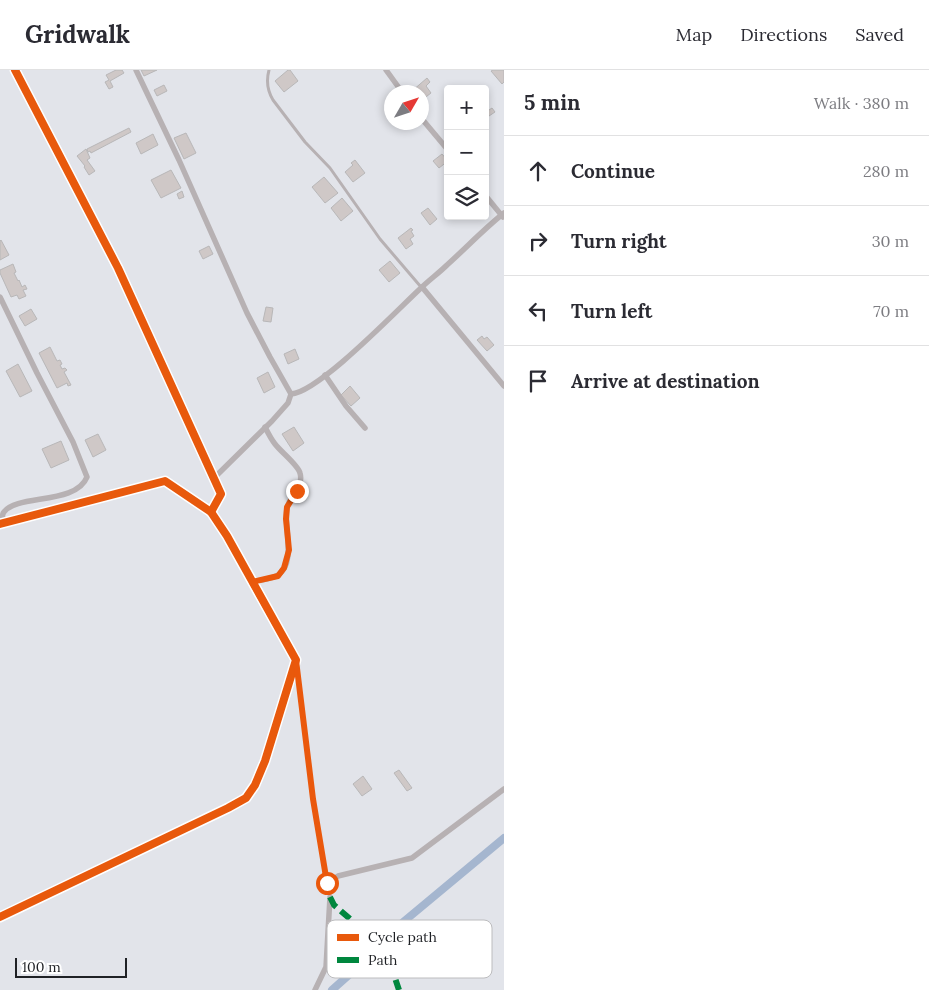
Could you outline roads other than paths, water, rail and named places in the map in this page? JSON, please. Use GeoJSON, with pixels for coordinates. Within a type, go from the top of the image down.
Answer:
{"type":"FeatureCollection","features":[{"type":"Feature","properties":{"kind":"street"},"geometry":{"type":"LineString","coordinates":[[15,70],[118,268],[214,478],[221,494],[211,512]]}},
{"type":"Feature","properties":{"kind":"street"},"geometry":{"type":"LineString","coordinates":[[136,70],[179,160],[247,312],[291,394]]}},
{"type":"Feature","properties":{"kind":"street"},"geometry":{"type":"LineString","coordinates":[[386,70],[397,85]]}},
{"type":"Feature","properties":{"kind":"street"},"geometry":{"type":"LineString","coordinates":[[429,127],[444,145]]}},
{"type":"Feature","properties":{"kind":"street"},"geometry":{"type":"LineString","coordinates":[[291,394],[298,394],[325,375],[503,216],[489,200]]}},
{"type":"Feature","properties":{"kind":"street"},"geometry":{"type":"LineString","coordinates":[[422,287],[504,386]]}},
{"type":"Feature","properties":{"kind":"street"},"geometry":{"type":"LineString","coordinates":[[0,297],[73,442],[87,477],[79,488],[22,503],[8,509],[4,512],[2,524],[165,481],[211,512],[296,660],[265,762],[255,785],[246,798],[0,918]]}},
{"type":"Feature","properties":{"kind":"street"},"geometry":{"type":"LineString","coordinates":[[325,375],[346,406],[365,428]]}},
{"type":"Feature","properties":{"kind":"street"},"geometry":{"type":"LineString","coordinates":[[214,478],[288,402],[291,394]]}},
{"type":"Feature","properties":{"kind":"street"},"geometry":{"type":"LineString","coordinates":[[252,582],[278,576],[284,568],[289,550],[286,519],[287,507],[300,486],[300,473],[274,443],[265,427]]}},
{"type":"Feature","properties":{"kind":"street"},"geometry":{"type":"LineString","coordinates":[[327,883],[338,876],[412,858],[504,789]]}},
{"type":"Feature","properties":{"kind":"street"},"geometry":{"type":"LineString","coordinates":[[329,920],[330,897]]}},
{"type":"Feature","properties":{"kind":"street"},"geometry":{"type":"LineString","coordinates":[[314,990],[326,967],[327,950]]}},
{"type":"Feature","properties":{"kind":"lane"},"geometry":{"type":"LineString","coordinates":[[269,70],[266,82],[273,100],[305,142],[330,168],[380,238],[422,287]]}},
{"type":"Feature","properties":{"kind":"lane"},"geometry":{"type":"LineString","coordinates":[[296,660],[313,799],[330,897]]}},
{"type":"Feature","properties":{"kind":"waterway"},"geometry":{"type":"LineString","coordinates":[[406,920],[504,838]]}},
{"type":"Feature","properties":{"kind":"waterway"},"geometry":{"type":"LineString","coordinates":[[332,990],[345,978]]}}]}
